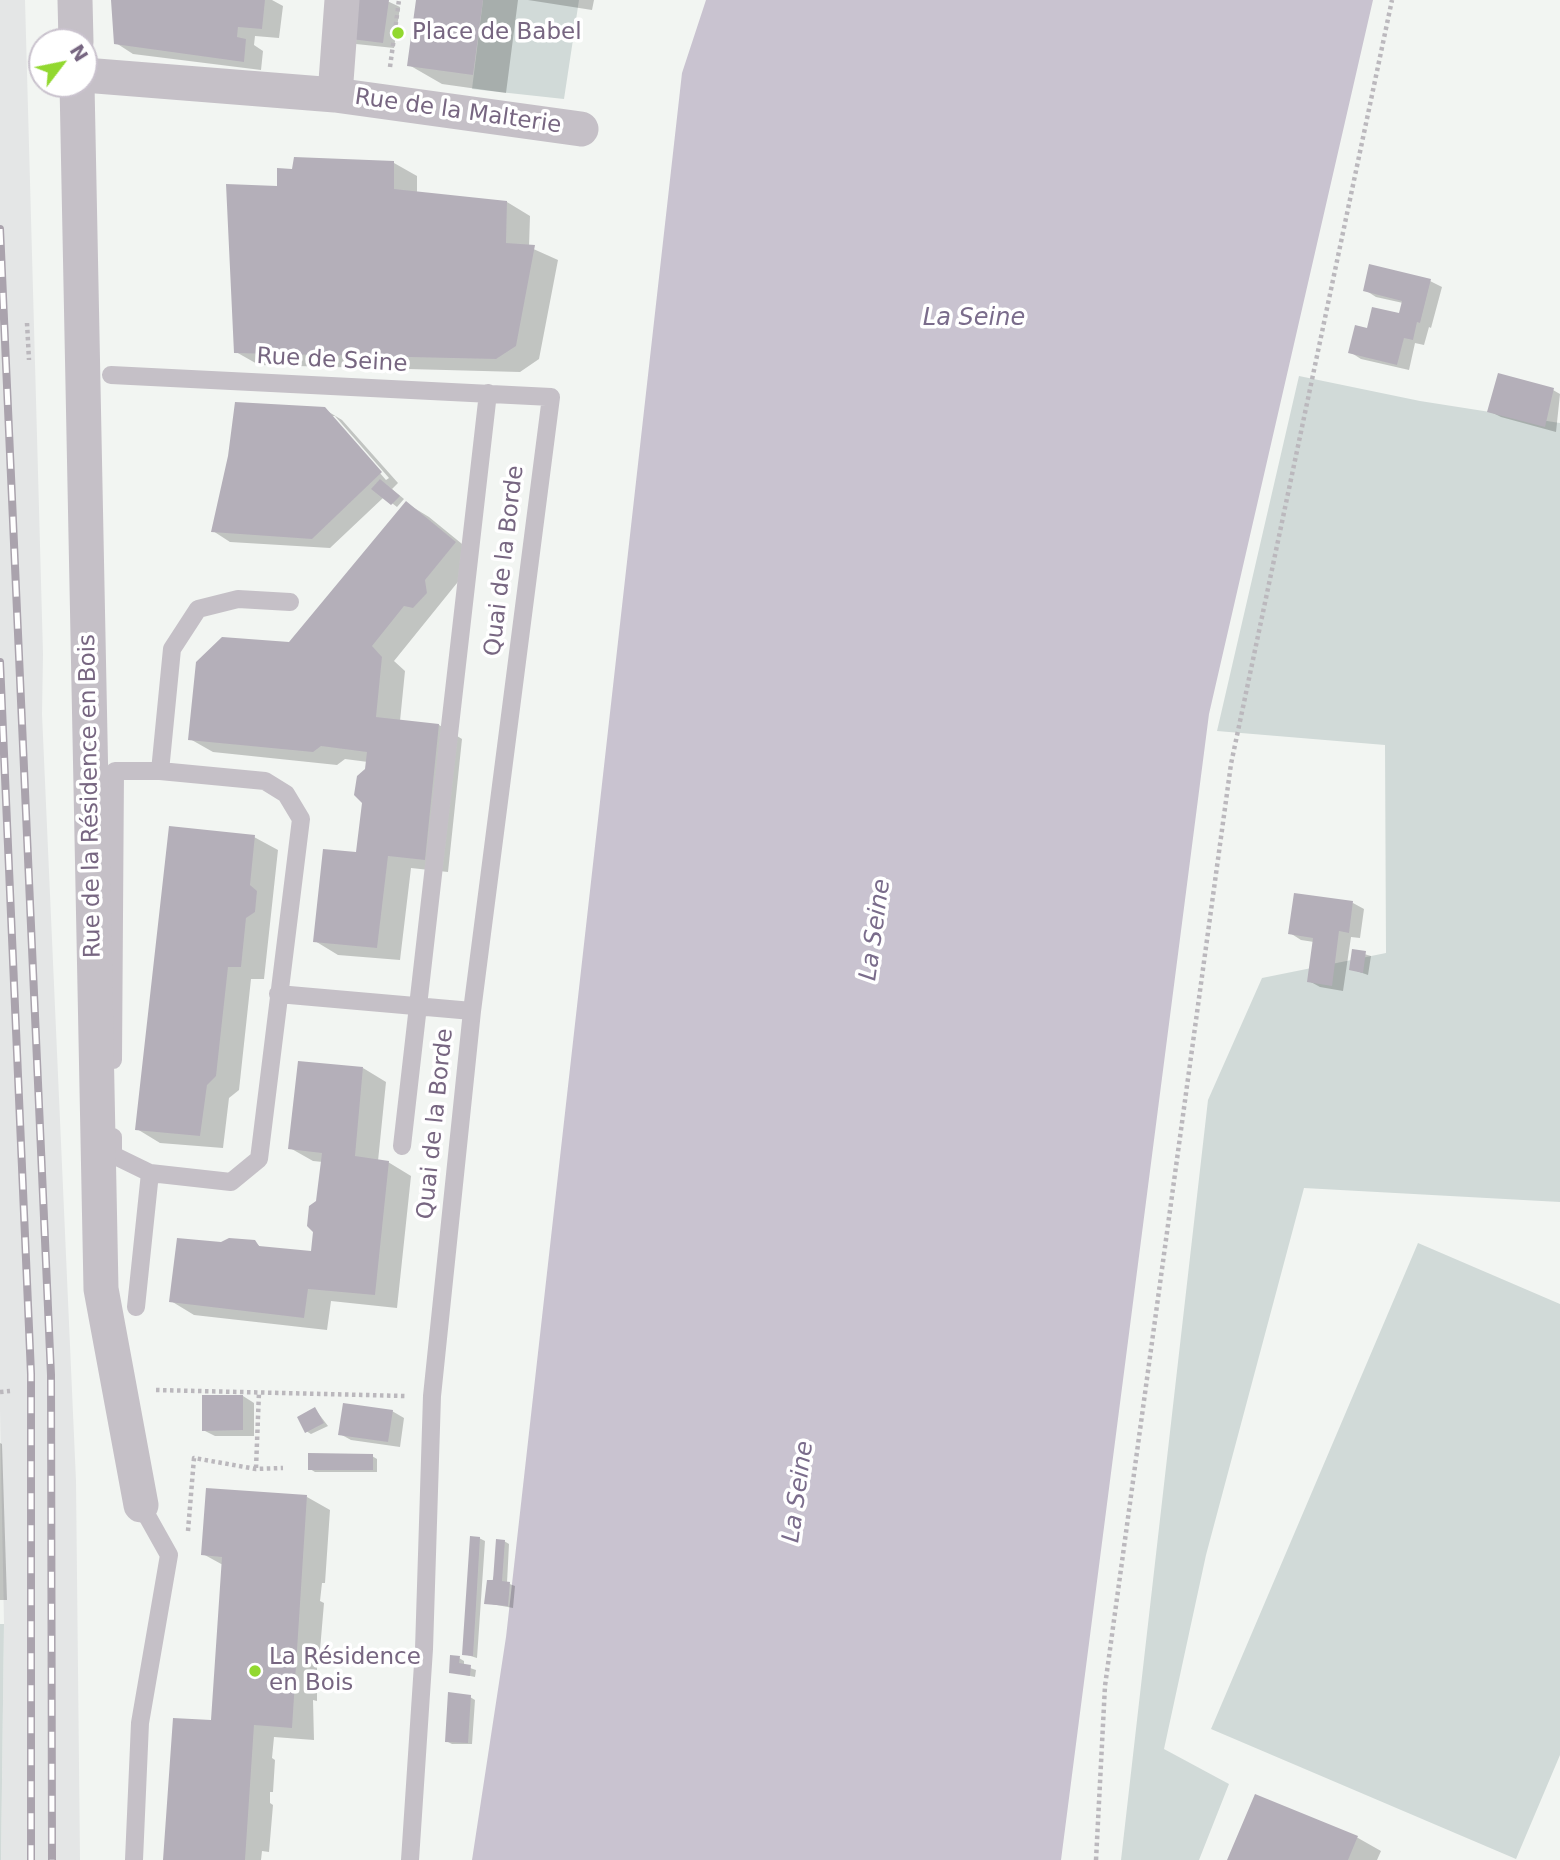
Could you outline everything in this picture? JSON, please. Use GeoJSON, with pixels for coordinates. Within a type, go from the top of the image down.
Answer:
{"type":"FeatureCollection","features":[{"type":"Feature","properties":{"kind":"street"},"geometry":{"type":"LineString","coordinates":[[75,0],[76,28]]}},
{"type":"Feature","properties":{"kind":"street"},"geometry":{"type":"LineString","coordinates":[[335,95],[342,0]]}},
{"type":"Feature","properties":{"kind":"street","name":"Rue de la Malterie"},"geometry":{"type":"LineString","coordinates":[[98,76],[335,95],[581,129]]}},
{"type":"Feature","properties":{"kind":"street","name":"Rue de la Résidence en Bois"},"geometry":{"type":"LineString","coordinates":[[77,98],[101,1289],[141,1505]]}},
{"type":"Feature","properties":{"kind":"lane","name":"Rue de Seine"},"geometry":{"type":"LineString","coordinates":[[111,375],[551,397]]}},
{"type":"Feature","properties":{"kind":"lane"},"geometry":{"type":"LineString","coordinates":[[402,1146],[488,393]]}},
{"type":"Feature","properties":{"kind":"lane","name":"Quai de la Borde"},"geometry":{"type":"LineString","coordinates":[[410,1860],[424,1648],[432,1396],[472,1011],[551,397]]}},
{"type":"Feature","properties":{"kind":"lane"},"geometry":{"type":"LineString","coordinates":[[160,771],[172,649],[198,609],[238,599],[290,603]]}},
{"type":"Feature","properties":{"kind":"lane"},"geometry":{"type":"LineString","coordinates":[[115,771],[160,771],[265,781],[286,794],[301,818],[278,994],[260,1159],[231,1182],[150,1173],[113,1155],[115,771]]}},
{"type":"Feature","properties":{"kind":"lane"},"geometry":{"type":"LineString","coordinates":[[278,994],[472,1011]]}},
{"type":"Feature","properties":{"kind":"lane"},"geometry":{"type":"LineString","coordinates":[[136,1307],[150,1173]]}},
{"type":"Feature","properties":{"kind":"lane"},"geometry":{"type":"LineString","coordinates":[[134,1860],[140,1723],[169,1555],[141,1505]]}},
{"type":"Feature","properties":{"kind":"path"},"geometry":{"type":"LineString","coordinates":[[385,102],[399,0]]}},
{"type":"Feature","properties":{"kind":"path"},"geometry":{"type":"LineString","coordinates":[[1096,1860],[1105,1686],[1231,764],[1392,0]]}},
{"type":"Feature","properties":{"kind":"path"},"geometry":{"type":"LineString","coordinates":[[27,323],[29,359]]}},
{"type":"Feature","properties":{"kind":"path"},"geometry":{"type":"LineString","coordinates":[[143,1390],[432,1396]]}},
{"type":"Feature","properties":{"kind":"path"},"geometry":{"type":"LineString","coordinates":[[0,1392],[9,1391]]}},
{"type":"Feature","properties":{"kind":"path"},"geometry":{"type":"LineString","coordinates":[[256,1469],[259,1392]]}},
{"type":"Feature","properties":{"kind":"path"},"geometry":{"type":"LineString","coordinates":[[187,1540],[194,1458],[256,1469],[283,1468]]}},
{"type":"Feature","properties":{"kind":"shaded area"},"geometry":{"type":"Polygon","coordinates":[[[0,0],[25,0],[43,654],[42,714],[76,1481],[80,1860],[1,1860],[4,1624],[0,1410],[0,0]]]}},
{"type":"Feature","properties":{"kind":"shaded area"},"geometry":{"type":"Polygon","coordinates":[[[483,0],[579,0],[564,99],[472,89],[483,0]]]}},
{"type":"Feature","properties":{"kind":"shaded area"},"geometry":{"type":"Polygon","coordinates":[[[1299,376],[1420,401],[1560,423],[1560,1202],[1304,1188],[1206,1555],[1164,1749],[1229,1784],[1199,1860],[1121,1860],[1208,1100],[1262,978],[1386,953],[1385,745],[1217,731],[1299,376]]]}},
{"type":"Feature","properties":{"kind":"shaded area"},"geometry":{"type":"Polygon","coordinates":[[[1418,1243],[1560,1304],[1560,1755],[1516,1859],[1211,1729],[1418,1243]]]}},
{"type":"Feature","properties":{"kind":"shaded area"},"geometry":{"type":"Polygon","coordinates":[[[0,1624],[4,1624],[1,1860],[0,1860],[0,1624]]]}},
{"type":"Feature","properties":{"kind":"water","name":"La Seine"},"geometry":{"type":"Polygon","coordinates":[[[706,0],[1373,0],[1209,714],[1061,1860],[472,1860],[506,1637],[682,73],[706,0]]]}},
{"type":"Feature","properties":{"kind":"building"},"geometry":{"type":"Polygon","coordinates":[[[111,0],[265,0],[262,29],[238,27],[237,37],[246,39],[244,62],[114,44],[111,0]]]}},
{"type":"Feature","properties":{"kind":"building"},"geometry":{"type":"Polygon","coordinates":[[[348,0],[389,0],[383,43],[343,38],[348,0]]]}},
{"type":"Feature","properties":{"kind":"building"},"geometry":{"type":"Polygon","coordinates":[[[416,0],[483,0],[473,75],[407,66],[416,0]]]}},
{"type":"Feature","properties":{"kind":"building"},"geometry":{"type":"Polygon","coordinates":[[[294,157],[394,161],[394,189],[507,201],[506,243],[535,245],[516,346],[496,359],[234,353],[226,184],[277,186],[277,168],[292,169],[294,157]]]}},
{"type":"Feature","properties":{"kind":"building"},"geometry":{"type":"Polygon","coordinates":[[[1369,264],[1431,279],[1420,323],[1417,322],[1413,340],[1404,338],[1397,365],[1348,353],[1355,325],[1367,328],[1372,307],[1399,313],[1402,301],[1363,291],[1369,264]]]}},
{"type":"Feature","properties":{"kind":"building"},"geometry":{"type":"Polygon","coordinates":[[[1498,373],[1554,388],[1545,427],[1487,412],[1498,373]]]}},
{"type":"Feature","properties":{"kind":"building"},"geometry":{"type":"Polygon","coordinates":[[[235,402],[325,407],[382,472],[312,539],[211,532],[228,456],[235,402]]]}},
{"type":"Feature","properties":{"kind":"building"},"geometry":{"type":"Polygon","coordinates":[[[380,479],[400,496],[391,505],[371,489],[380,479]]]}},
{"type":"Feature","properties":{"kind":"building"},"geometry":{"type":"Polygon","coordinates":[[[406,501],[456,542],[425,580],[427,593],[413,608],[404,606],[372,646],[382,657],[376,717],[439,724],[425,860],[388,856],[377,948],[313,942],[323,849],[356,852],[362,803],[354,795],[357,776],[365,769],[367,752],[321,746],[313,752],[188,740],[196,662],[222,637],[289,642],[406,501]]]}},
{"type":"Feature","properties":{"kind":"building"},"geometry":{"type":"Polygon","coordinates":[[[169,826],[255,835],[250,885],[257,891],[255,912],[246,918],[241,967],[228,967],[216,1076],[207,1085],[200,1136],[135,1130],[169,826]]]}},
{"type":"Feature","properties":{"kind":"building"},"geometry":{"type":"Polygon","coordinates":[[[1294,893],[1353,901],[1349,933],[1339,931],[1332,986],[1307,982],[1313,938],[1288,934],[1294,893]]]}},
{"type":"Feature","properties":{"kind":"building"},"geometry":{"type":"Polygon","coordinates":[[[1352,949],[1366,951],[1363,973],[1349,970],[1352,949]]]}},
{"type":"Feature","properties":{"kind":"building"},"geometry":{"type":"Polygon","coordinates":[[[298,1061],[363,1067],[355,1156],[389,1161],[375,1295],[308,1289],[304,1318],[169,1302],[177,1238],[221,1242],[229,1238],[255,1240],[259,1246],[311,1251],[313,1232],[307,1226],[309,1206],[316,1201],[322,1153],[288,1149],[298,1061]]]}},
{"type":"Feature","properties":{"kind":"building"},"geometry":{"type":"Polygon","coordinates":[[[202,1395],[243,1395],[243,1430],[202,1431],[202,1395]]]}},
{"type":"Feature","properties":{"kind":"building"},"geometry":{"type":"Polygon","coordinates":[[[343,1403],[393,1410],[388,1442],[338,1435],[343,1403]]]}},
{"type":"Feature","properties":{"kind":"building"},"geometry":{"type":"Polygon","coordinates":[[[315,1407],[324,1423],[305,1433],[297,1417],[315,1407]]]}},
{"type":"Feature","properties":{"kind":"building"},"geometry":{"type":"Polygon","coordinates":[[[308,1453],[373,1454],[373,1470],[308,1470],[308,1453]]]}},
{"type":"Feature","properties":{"kind":"building","name":"La Résidence en Bois"},"geometry":{"type":"Polygon","coordinates":[[[206,1488],[307,1495],[292,1728],[254,1725],[245,1860],[163,1860],[173,1718],[211,1720],[222,1557],[201,1555],[206,1488]]]}},
{"type":"Feature","properties":{"kind":"building"},"geometry":{"type":"Polygon","coordinates":[[[470,1536],[480,1537],[473,1656],[462,1655],[470,1536]]]}},
{"type":"Feature","properties":{"kind":"building"},"geometry":{"type":"Polygon","coordinates":[[[496,1539],[505,1540],[502,1581],[510,1582],[508,1606],[484,1604],[487,1580],[493,1580],[496,1539]]]}},
{"type":"Feature","properties":{"kind":"building"},"geometry":{"type":"Polygon","coordinates":[[[450,1655],[460,1656],[459,1663],[471,1665],[470,1676],[449,1673],[450,1655]]]}},
{"type":"Feature","properties":{"kind":"building"},"geometry":{"type":"Polygon","coordinates":[[[448,1692],[471,1695],[468,1743],[445,1742],[448,1692]]]}},
{"type":"Feature","properties":{"kind":"building"},"geometry":{"type":"Polygon","coordinates":[[[1255,1794],[1358,1836],[1348,1860],[1227,1860],[1255,1794]]]}},
{"type":"Feature","properties":{"kind":"railway"},"geometry":{"type":"LineString","coordinates":[[0,229],[51,1375],[52,1860]]}},
{"type":"Feature","properties":{"kind":"railway"},"geometry":{"type":"LineString","coordinates":[[0,662],[31,1374],[31,1860]]}},
{"type":"Feature","properties":{"kind":"place","name":"Place de Babel"},"geometry":{"type":"Point","coordinates":[398,33]}},
{"type":"Feature","properties":{"kind":"place","name":"La Résidence en Bois"},"geometry":{"type":"Point","coordinates":[255,1671]}}]}
